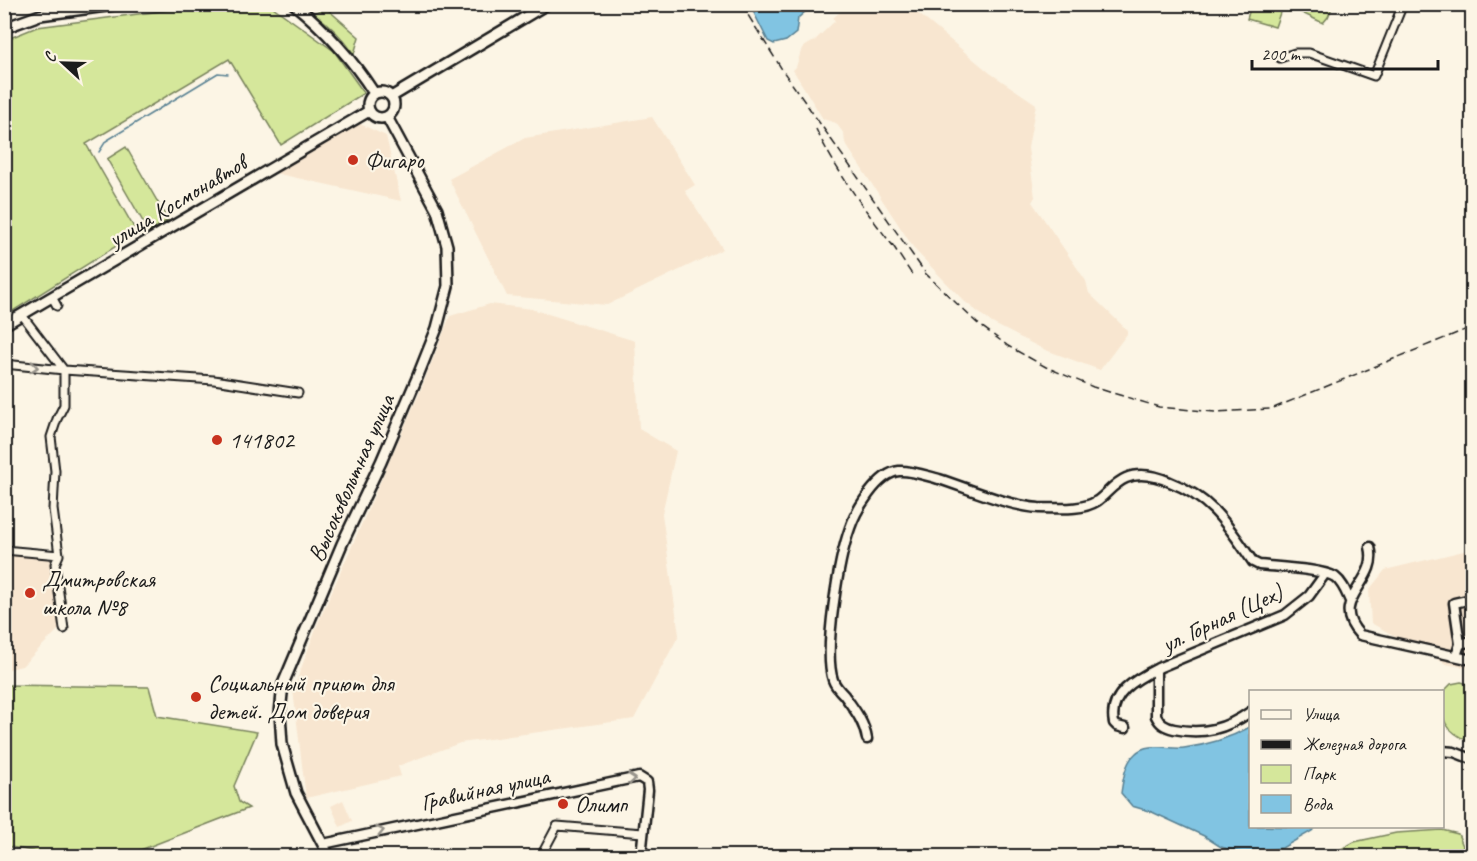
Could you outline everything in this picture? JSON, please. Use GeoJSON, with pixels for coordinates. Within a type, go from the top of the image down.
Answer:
{"type":"FeatureCollection","features":[{"type":"Feature","properties":{"kind":"main road"},"geometry":{"type":"LineString","coordinates":[[4,28],[40,15],[121,4]]}},
{"type":"Feature","properties":{"kind":"main road"},"geometry":{"type":"LineString","coordinates":[[294,4],[339,45],[360,70],[374,93]]}},
{"type":"Feature","properties":{"kind":"main road"},"geometry":{"type":"LineString","coordinates":[[391,97],[547,4]]}},
{"type":"Feature","properties":{"kind":"main road"},"geometry":{"type":"LineString","coordinates":[[382,92],[391,97],[394,108],[387,117],[377,118],[369,111],[368,101],[374,93],[382,92]]}},
{"type":"Feature","properties":{"kind":"main road","name":"улица Космонавтов"},"geometry":{"type":"LineString","coordinates":[[4,325],[369,111]]}},
{"type":"Feature","properties":{"kind":"main road","name":"Высоковольтная улица"},"geometry":{"type":"LineString","coordinates":[[329,856],[297,793],[282,744],[280,713],[283,684],[342,544],[417,378],[437,328],[448,286],[447,246],[437,210],[387,117]]}},
{"type":"Feature","properties":{"kind":"street"},"geometry":{"type":"LineString","coordinates":[[1280,58],[1295,53],[1309,53],[1374,76],[1403,4]]}},
{"type":"Feature","properties":{"kind":"street"},"geometry":{"type":"LineString","coordinates":[[52,297],[57,306]]}},
{"type":"Feature","properties":{"kind":"street"},"geometry":{"type":"LineString","coordinates":[[22,315],[64,370],[64,405],[51,437],[55,471],[53,509],[59,555],[55,564],[64,629]]}},
{"type":"Feature","properties":{"kind":"street"},"geometry":{"type":"LineString","coordinates":[[4,364],[214,380],[298,393]]}},
{"type":"Feature","properties":{"kind":"street","name":"ул. Горная (Цех)"},"geometry":{"type":"LineString","coordinates":[[867,739],[864,726],[834,682],[829,647],[831,620],[843,550],[856,513],[872,490],[889,474],[899,471],[923,474],[1030,507],[1062,508],[1083,507],[1097,501],[1124,479],[1136,475],[1156,477],[1202,498],[1225,522],[1253,562],[1259,565],[1325,574],[1309,596],[1285,615],[1158,668],[1136,680],[1117,699],[1113,708],[1113,723],[1125,728]]}},
{"type":"Feature","properties":{"kind":"street"},"geometry":{"type":"LineString","coordinates":[[1370,547],[1373,557],[1371,567],[1350,601],[1348,613],[1351,625],[1360,635],[1473,660]]}},
{"type":"Feature","properties":{"kind":"street"},"geometry":{"type":"LineString","coordinates":[[4,550],[59,555]]}},
{"type":"Feature","properties":{"kind":"street"},"geometry":{"type":"LineString","coordinates":[[1325,574],[1334,577],[1344,587],[1350,601]]}},
{"type":"Feature","properties":{"kind":"street"},"geometry":{"type":"LineString","coordinates":[[1456,656],[1460,644],[1454,603],[1473,599]]}},
{"type":"Feature","properties":{"kind":"street"},"geometry":{"type":"LineString","coordinates":[[1460,644],[1473,641]]}},
{"type":"Feature","properties":{"kind":"street","name":"ул. Горная (Цех)"},"geometry":{"type":"LineString","coordinates":[[1158,668],[1156,671],[1156,716],[1159,722],[1166,727],[1194,733],[1218,729],[1249,713]]}},
{"type":"Feature","properties":{"kind":"street"},"geometry":{"type":"LineString","coordinates":[[1444,751],[1473,759]]}},
{"type":"Feature","properties":{"kind":"street","name":"Гравийная улица"},"geometry":{"type":"LineString","coordinates":[[323,844],[633,778],[643,778],[647,782],[643,832]]}},
{"type":"Feature","properties":{"kind":"street"},"geometry":{"type":"LineString","coordinates":[[541,856],[557,826],[643,832],[641,856]]}},
{"type":"Feature","properties":{"kind":"shaded area"},"geometry":{"type":"Polygon","coordinates":[[[849,4],[908,5],[990,73],[1036,104],[1028,148],[1035,197],[1032,202],[1086,281],[1089,293],[1127,330],[1127,334],[1100,370],[1043,349],[992,323],[964,301],[915,250],[845,143],[844,134],[836,123],[823,119],[793,70],[802,48],[814,41],[835,21],[833,18],[849,4]]]}},
{"type":"Feature","properties":{"kind":"shaded area"},"geometry":{"type":"Polygon","coordinates":[[[652,117],[695,185],[685,191],[723,249],[607,305],[507,296],[449,179],[525,138],[652,117]]]}},
{"type":"Feature","properties":{"kind":"shaded area"},"geometry":{"type":"Polygon","coordinates":[[[358,123],[386,136],[401,201],[270,172],[358,123]]]}},
{"type":"Feature","properties":{"kind":"shaded area"},"geometry":{"type":"Polygon","coordinates":[[[490,304],[532,309],[635,341],[639,429],[676,451],[662,514],[679,635],[634,719],[460,743],[398,766],[401,776],[306,798],[293,690],[318,623],[422,387],[450,316],[490,304]]]}},
{"type":"Feature","properties":{"kind":"shaded area"},"geometry":{"type":"Polygon","coordinates":[[[1472,549],[1472,669],[1446,664],[1371,623],[1369,590],[1385,570],[1472,549]]]}},
{"type":"Feature","properties":{"kind":"shaded area","name":"Дмитровская школа №8"},"geometry":{"type":"Polygon","coordinates":[[[4,553],[50,558],[60,628],[22,666],[5,670],[4,553]]]}},
{"type":"Feature","properties":{"kind":"shaded area"},"geometry":{"type":"Polygon","coordinates":[[[343,800],[352,821],[340,827],[331,806],[343,800]]]}},
{"type":"Feature","properties":{"kind":"green space"},"geometry":{"type":"Polygon","coordinates":[[[216,4],[270,5],[334,51],[364,93],[281,145],[229,59],[86,144],[137,233],[5,316],[5,40],[37,27],[216,4]]]}},
{"type":"Feature","properties":{"kind":"green space"},"geometry":{"type":"Polygon","coordinates":[[[1251,4],[1333,5],[1323,23],[1296,10],[1282,7],[1275,27],[1247,19],[1251,4]]]}},
{"type":"Feature","properties":{"kind":"green space"},"geometry":{"type":"Polygon","coordinates":[[[326,8],[359,37],[354,54],[335,31],[313,13],[326,8]]]}},
{"type":"Feature","properties":{"kind":"green space"},"geometry":{"type":"Polygon","coordinates":[[[126,147],[168,220],[149,232],[107,159],[126,147]]]}},
{"type":"Feature","properties":{"kind":"green space"},"geometry":{"type":"Polygon","coordinates":[[[1461,682],[1472,685],[1472,743],[1450,729],[1444,719],[1444,691],[1451,684],[1461,682]]]}},
{"type":"Feature","properties":{"kind":"green space"},"geometry":{"type":"Polygon","coordinates":[[[4,685],[149,687],[157,716],[257,732],[234,786],[239,802],[249,808],[125,856],[58,856],[5,846],[4,685]]]}},
{"type":"Feature","properties":{"kind":"green space"},"geometry":{"type":"Polygon","coordinates":[[[1442,830],[1458,834],[1463,846],[1460,856],[1329,856],[1354,842],[1396,833],[1442,830]]]}},
{"type":"Feature","properties":{"kind":"water"},"geometry":{"type":"Polygon","coordinates":[[[755,4],[813,5],[798,18],[796,33],[786,41],[774,44],[768,41],[753,11],[755,4]]]}},
{"type":"Feature","properties":{"kind":"water"},"geometry":{"type":"Polygon","coordinates":[[[1249,727],[1249,828],[1315,828],[1312,831],[1282,848],[1243,853],[1221,847],[1204,836],[1152,812],[1132,806],[1121,793],[1127,767],[1140,750],[1152,747],[1184,748],[1226,738],[1249,727]]]}},
{"type":"Feature","properties":{"kind":"waterway"},"geometry":{"type":"LineString","coordinates":[[99,152],[106,141],[218,73],[228,74]]}},
{"type":"Feature","properties":{"kind":"railway"},"geometry":{"type":"LineString","coordinates":[[741,4],[783,71],[926,274],[977,323],[1008,346],[1046,367],[1093,387],[1159,407],[1215,412],[1271,409],[1472,327]]}},
{"type":"Feature","properties":{"kind":"railway"},"geometry":{"type":"LineString","coordinates":[[816,129],[853,192],[897,251]]}},
{"type":"Feature","properties":{"kind":"railway"},"geometry":{"type":"LineString","coordinates":[[892,244],[913,276]]}},
{"type":"Feature","properties":{"kind":"place","name":"Фигаро"},"geometry":{"type":"Point","coordinates":[353,160]}},
{"type":"Feature","properties":{"kind":"place","name":"141802"},"geometry":{"type":"Point","coordinates":[217,440]}},
{"type":"Feature","properties":{"kind":"place","name":"Дмитровская школа №8"},"geometry":{"type":"Point","coordinates":[30,593]}},
{"type":"Feature","properties":{"kind":"place","name":"Социальный приют для детей. Дом доверия"},"geometry":{"type":"Point","coordinates":[196,697]}},
{"type":"Feature","properties":{"kind":"place","name":"Олимп"},"geometry":{"type":"Point","coordinates":[563,804]}}]}
